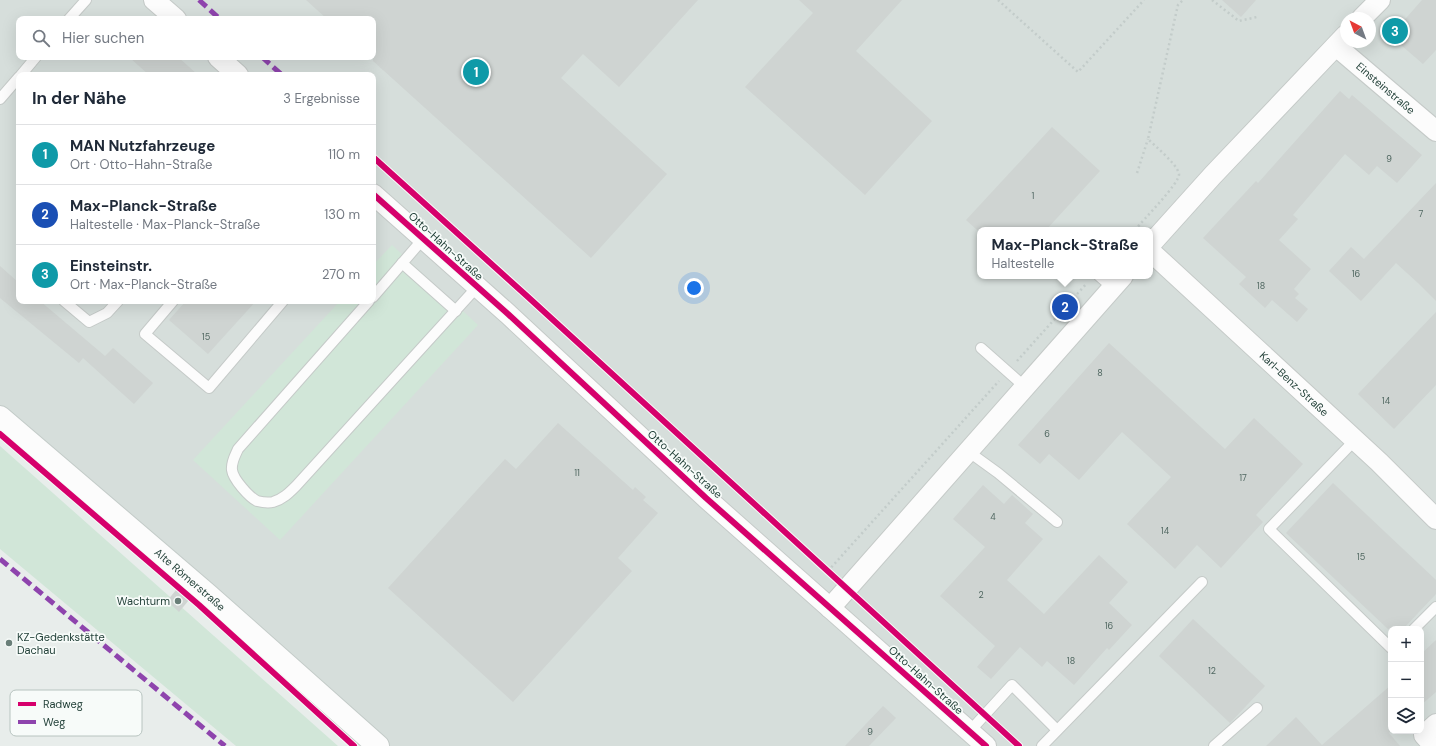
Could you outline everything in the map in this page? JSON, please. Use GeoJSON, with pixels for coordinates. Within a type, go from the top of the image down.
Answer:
{"type":"FeatureCollection","features":[{"type":"Feature","properties":{"kind":"main road","name":"Alte Römerstraße"},"geometry":{"type":"LineString","coordinates":[[0,417],[206,594],[378,746]]}},
{"type":"Feature","properties":{"kind":"street"},"geometry":{"type":"LineString","coordinates":[[154,0],[173,16]]}},
{"type":"Feature","properties":{"kind":"street"},"geometry":{"type":"LineString","coordinates":[[1153,242],[1213,175],[1340,41]]}},
{"type":"Feature","properties":{"kind":"street","name":"Einsteinstraße"},"geometry":{"type":"LineString","coordinates":[[1349,48],[1436,131]]}},
{"type":"Feature","properties":{"kind":"street"},"geometry":{"type":"LineString","coordinates":[[221,60],[235,72]]}},
{"type":"Feature","properties":{"kind":"street","name":"Otto-Hahn-Straße"},"geometry":{"type":"LineString","coordinates":[[376,198],[477,287],[700,492],[986,746]]}},
{"type":"Feature","properties":{"kind":"street","name":"Karl-Benz-Straße"},"geometry":{"type":"LineString","coordinates":[[1153,253],[1379,462],[1436,519]]}},
{"type":"Feature","properties":{"kind":"street"},"geometry":{"type":"LineString","coordinates":[[830,608],[1025,387],[1112,280]]}},
{"type":"Feature","properties":{"kind":"street"},"geometry":{"type":"LineString","coordinates":[[1434,746],[1424,735],[1436,724]]}},
{"type":"Feature","properties":{"kind":"lane"},"geometry":{"type":"LineString","coordinates":[[72,16],[86,0]]}},
{"type":"Feature","properties":{"kind":"lane"},"geometry":{"type":"LineString","coordinates":[[23,72],[33,60]]}},
{"type":"Feature","properties":{"kind":"lane"},"geometry":{"type":"LineString","coordinates":[[0,99],[16,81]]}},
{"type":"Feature","properties":{"kind":"lane"},"geometry":{"type":"LineString","coordinates":[[376,294],[423,240]]}},
{"type":"Feature","properties":{"kind":"lane"},"geometry":{"type":"LineString","coordinates":[[402,264],[456,311]]}},
{"type":"Feature","properties":{"kind":"lane"},"geometry":{"type":"LineString","coordinates":[[366,304],[238,449],[233,460],[232,471],[246,492],[258,501],[271,502],[283,498],[296,486],[477,287]]}},
{"type":"Feature","properties":{"kind":"lane"},"geometry":{"type":"LineString","coordinates":[[68,304],[89,322],[108,313],[116,304]]}},
{"type":"Feature","properties":{"kind":"lane"},"geometry":{"type":"LineString","coordinates":[[170,304],[145,334],[209,388],[280,304]]}},
{"type":"Feature","properties":{"kind":"lane"},"geometry":{"type":"LineString","coordinates":[[981,348],[1025,387]]}},
{"type":"Feature","properties":{"kind":"lane"},"geometry":{"type":"LineString","coordinates":[[1355,440],[1269,529],[1388,645]]}},
{"type":"Feature","properties":{"kind":"lane"},"geometry":{"type":"LineString","coordinates":[[969,452],[998,473],[1057,522]]}},
{"type":"Feature","properties":{"kind":"lane"},"geometry":{"type":"LineString","coordinates":[[1042,746],[1202,582]]}},
{"type":"Feature","properties":{"kind":"lane"},"geometry":{"type":"LineString","coordinates":[[1417,626],[1436,607]]}},
{"type":"Feature","properties":{"kind":"lane"},"geometry":{"type":"LineString","coordinates":[[969,732],[1012,685],[1057,730]]}},
{"type":"Feature","properties":{"kind":"lane"},"geometry":{"type":"LineString","coordinates":[[1214,746],[1257,708]]}},
{"type":"Feature","properties":{"kind":"path"},"geometry":{"type":"LineString","coordinates":[[998,0],[1078,72],[1144,0]]}},
{"type":"Feature","properties":{"kind":"path"},"geometry":{"type":"LineString","coordinates":[[1137,173],[1148,139],[1178,5],[1183,0]]}},
{"type":"Feature","properties":{"kind":"path"},"geometry":{"type":"LineString","coordinates":[[1212,0],[1239,21],[1257,17]]}},
{"type":"Feature","properties":{"kind":"path"},"geometry":{"type":"LineString","coordinates":[[1138,227],[1178,181],[1179,175],[1176,167],[1148,139]]}},
{"type":"Feature","properties":{"kind":"path"},"geometry":{"type":"LineString","coordinates":[[828,571],[1089,281]]}},
{"type":"Feature","properties":{"kind":"shaded area"},"geometry":{"type":"Polygon","coordinates":[[[0,0],[1436,0],[1436,746],[379,746],[0,407],[0,0]]]}},
{"type":"Feature","properties":{"kind":"green space"},"geometry":{"type":"Polygon","coordinates":[[[392,245],[478,325],[280,540],[193,460],[337,304],[376,304],[376,262],[392,245]]]}},
{"type":"Feature","properties":{"kind":"green space"},"geometry":{"type":"Polygon","coordinates":[[[0,446],[338,746],[236,746],[0,549],[0,446]]]}},
{"type":"Feature","properties":{"kind":"building"},"geometry":{"type":"Polygon","coordinates":[[[306,0],[698,0],[619,87],[583,54],[561,78],[667,174],[591,258],[373,61],[376,60],[376,16],[324,16],[306,0]]]}},
{"type":"Feature","properties":{"kind":"building"},"geometry":{"type":"Polygon","coordinates":[[[799,0],[902,0],[856,51],[932,121],[865,195],[745,87],[813,13],[799,0]]]}},
{"type":"Feature","properties":{"kind":"building"},"geometry":{"type":"Polygon","coordinates":[[[1222,0],[1256,0],[1241,17],[1222,0]]]}},
{"type":"Feature","properties":{"kind":"building"},"geometry":{"type":"Polygon","coordinates":[[[1422,0],[1436,0],[1436,50],[1423,64],[1387,33],[1397,22],[1400,25],[1422,0]]]}},
{"type":"Feature","properties":{"kind":"building"},"geometry":{"type":"Polygon","coordinates":[[[132,60],[181,60],[195,72],[146,72],[132,60]]]}},
{"type":"Feature","properties":{"kind":"building"},"geometry":{"type":"Polygon","coordinates":[[[1340,91],[1349,99],[1352,95],[1422,155],[1397,183],[1377,166],[1369,175],[1345,154],[1293,215],[1298,219],[1279,240],[1311,269],[1294,289],[1299,294],[1295,298],[1308,309],[1297,322],[1272,300],[1265,308],[1239,284],[1246,277],[1203,238],[1256,181],[1258,183],[1340,91]]]}},
{"type":"Feature","properties":{"kind":"building"},"geometry":{"type":"Polygon","coordinates":[[[1052,127],[1100,171],[1049,227],[977,227],[977,230],[966,220],[1052,127]]]}},
{"type":"Feature","properties":{"kind":"building"},"geometry":{"type":"Polygon","coordinates":[[[1436,183],[1436,301],[1396,263],[1361,301],[1329,271],[1351,247],[1364,259],[1436,183]]]}},
{"type":"Feature","properties":{"kind":"building"},"geometry":{"type":"Polygon","coordinates":[[[0,266],[16,280],[16,304],[44,304],[105,356],[113,348],[153,383],[134,404],[83,358],[79,363],[0,298],[0,266]]]}},
{"type":"Feature","properties":{"kind":"building"},"geometry":{"type":"Polygon","coordinates":[[[183,304],[253,304],[208,354],[169,320],[183,304]]]}},
{"type":"Feature","properties":{"kind":"building"},"geometry":{"type":"Polygon","coordinates":[[[1436,312],[1436,385],[1394,429],[1358,394],[1436,312]]]}},
{"type":"Feature","properties":{"kind":"building"},"geometry":{"type":"Polygon","coordinates":[[[1109,343],[1225,449],[1254,418],[1303,464],[1256,515],[1263,522],[1221,568],[1197,545],[1175,569],[1127,524],[1171,477],[1122,432],[1079,480],[1049,454],[1040,464],[1018,445],[1109,343]]]}},
{"type":"Feature","properties":{"kind":"building"},"geometry":{"type":"Polygon","coordinates":[[[558,423],[633,490],[635,487],[646,497],[643,500],[658,513],[618,558],[632,571],[513,702],[388,588],[505,459],[516,469],[558,423]]]}},
{"type":"Feature","properties":{"kind":"building"},"geometry":{"type":"Polygon","coordinates":[[[1333,483],[1436,580],[1436,594],[1406,626],[1388,626],[1388,629],[1286,533],[1333,483]]]}},
{"type":"Feature","properties":{"kind":"building"},"geometry":{"type":"Polygon","coordinates":[[[983,485],[1004,504],[1012,495],[1033,514],[1025,523],[1043,539],[1007,580],[1044,614],[1099,555],[1128,582],[1109,603],[1132,625],[1109,650],[1107,648],[1074,685],[1047,661],[1042,667],[1020,647],[991,679],[977,667],[995,646],[940,596],[985,547],[953,519],[983,485]]]}},
{"type":"Feature","properties":{"kind":"building","name":"Wachturm"},"geometry":{"type":"Polygon","coordinates":[[[176,590],[189,600],[179,612],[167,601],[176,590]]]}},
{"type":"Feature","properties":{"kind":"building"},"geometry":{"type":"Polygon","coordinates":[[[1193,619],[1265,686],[1230,723],[1159,656],[1193,619]]]}},
{"type":"Feature","properties":{"kind":"building"},"geometry":{"type":"Polygon","coordinates":[[[1436,640],[1436,692],[1424,702],[1424,662],[1424,651],[1436,640]]]}},
{"type":"Feature","properties":{"kind":"building"},"geometry":{"type":"Polygon","coordinates":[[[1388,688],[1388,734],[1390,734],[1400,746],[1266,746],[1296,717],[1322,745],[1388,688]]]}},
{"type":"Feature","properties":{"kind":"building"},"geometry":{"type":"Polygon","coordinates":[[[883,706],[896,718],[869,746],[845,746],[883,706]]]}},
{"type":"Feature","properties":{"kind":"marked path"},"geometry":{"type":"LineString","coordinates":[[199,0],[217,16]]}},
{"type":"Feature","properties":{"kind":"marked path"},"geometry":{"type":"LineString","coordinates":[[265,60],[279,72]]}},
{"type":"Feature","properties":{"kind":"marked path"},"geometry":{"type":"LineString","coordinates":[[0,559],[225,746]]}},
{"type":"Feature","properties":{"kind":"cycle path"},"geometry":{"type":"LineString","coordinates":[[376,160],[1019,746]]}},
{"type":"Feature","properties":{"kind":"cycle path"},"geometry":{"type":"LineString","coordinates":[[376,197],[508,314],[706,498],[986,746]]}},
{"type":"Feature","properties":{"kind":"cycle path"},"geometry":{"type":"LineString","coordinates":[[0,434],[199,605],[354,746]]}},
{"type":"Feature","properties":{"kind":"place","name":"Einsteinstr."},"geometry":{"type":"Point","coordinates":[1395,31]}},
{"type":"Feature","properties":{"kind":"place","name":"MAN Nutzfahrzeuge"},"geometry":{"type":"Point","coordinates":[476,72]}},
{"type":"Feature","properties":{"kind":"place","name":"Max-Planck-Straße"},"geometry":{"type":"Point","coordinates":[1065,307]}},
{"type":"Feature","properties":{"kind":"place","name":"Wachturm"},"geometry":{"type":"Point","coordinates":[178,601]}},
{"type":"Feature","properties":{"kind":"place","name":"KZ-Gedenkstätte Dachau"},"geometry":{"type":"Point","coordinates":[9,643]}}]}
